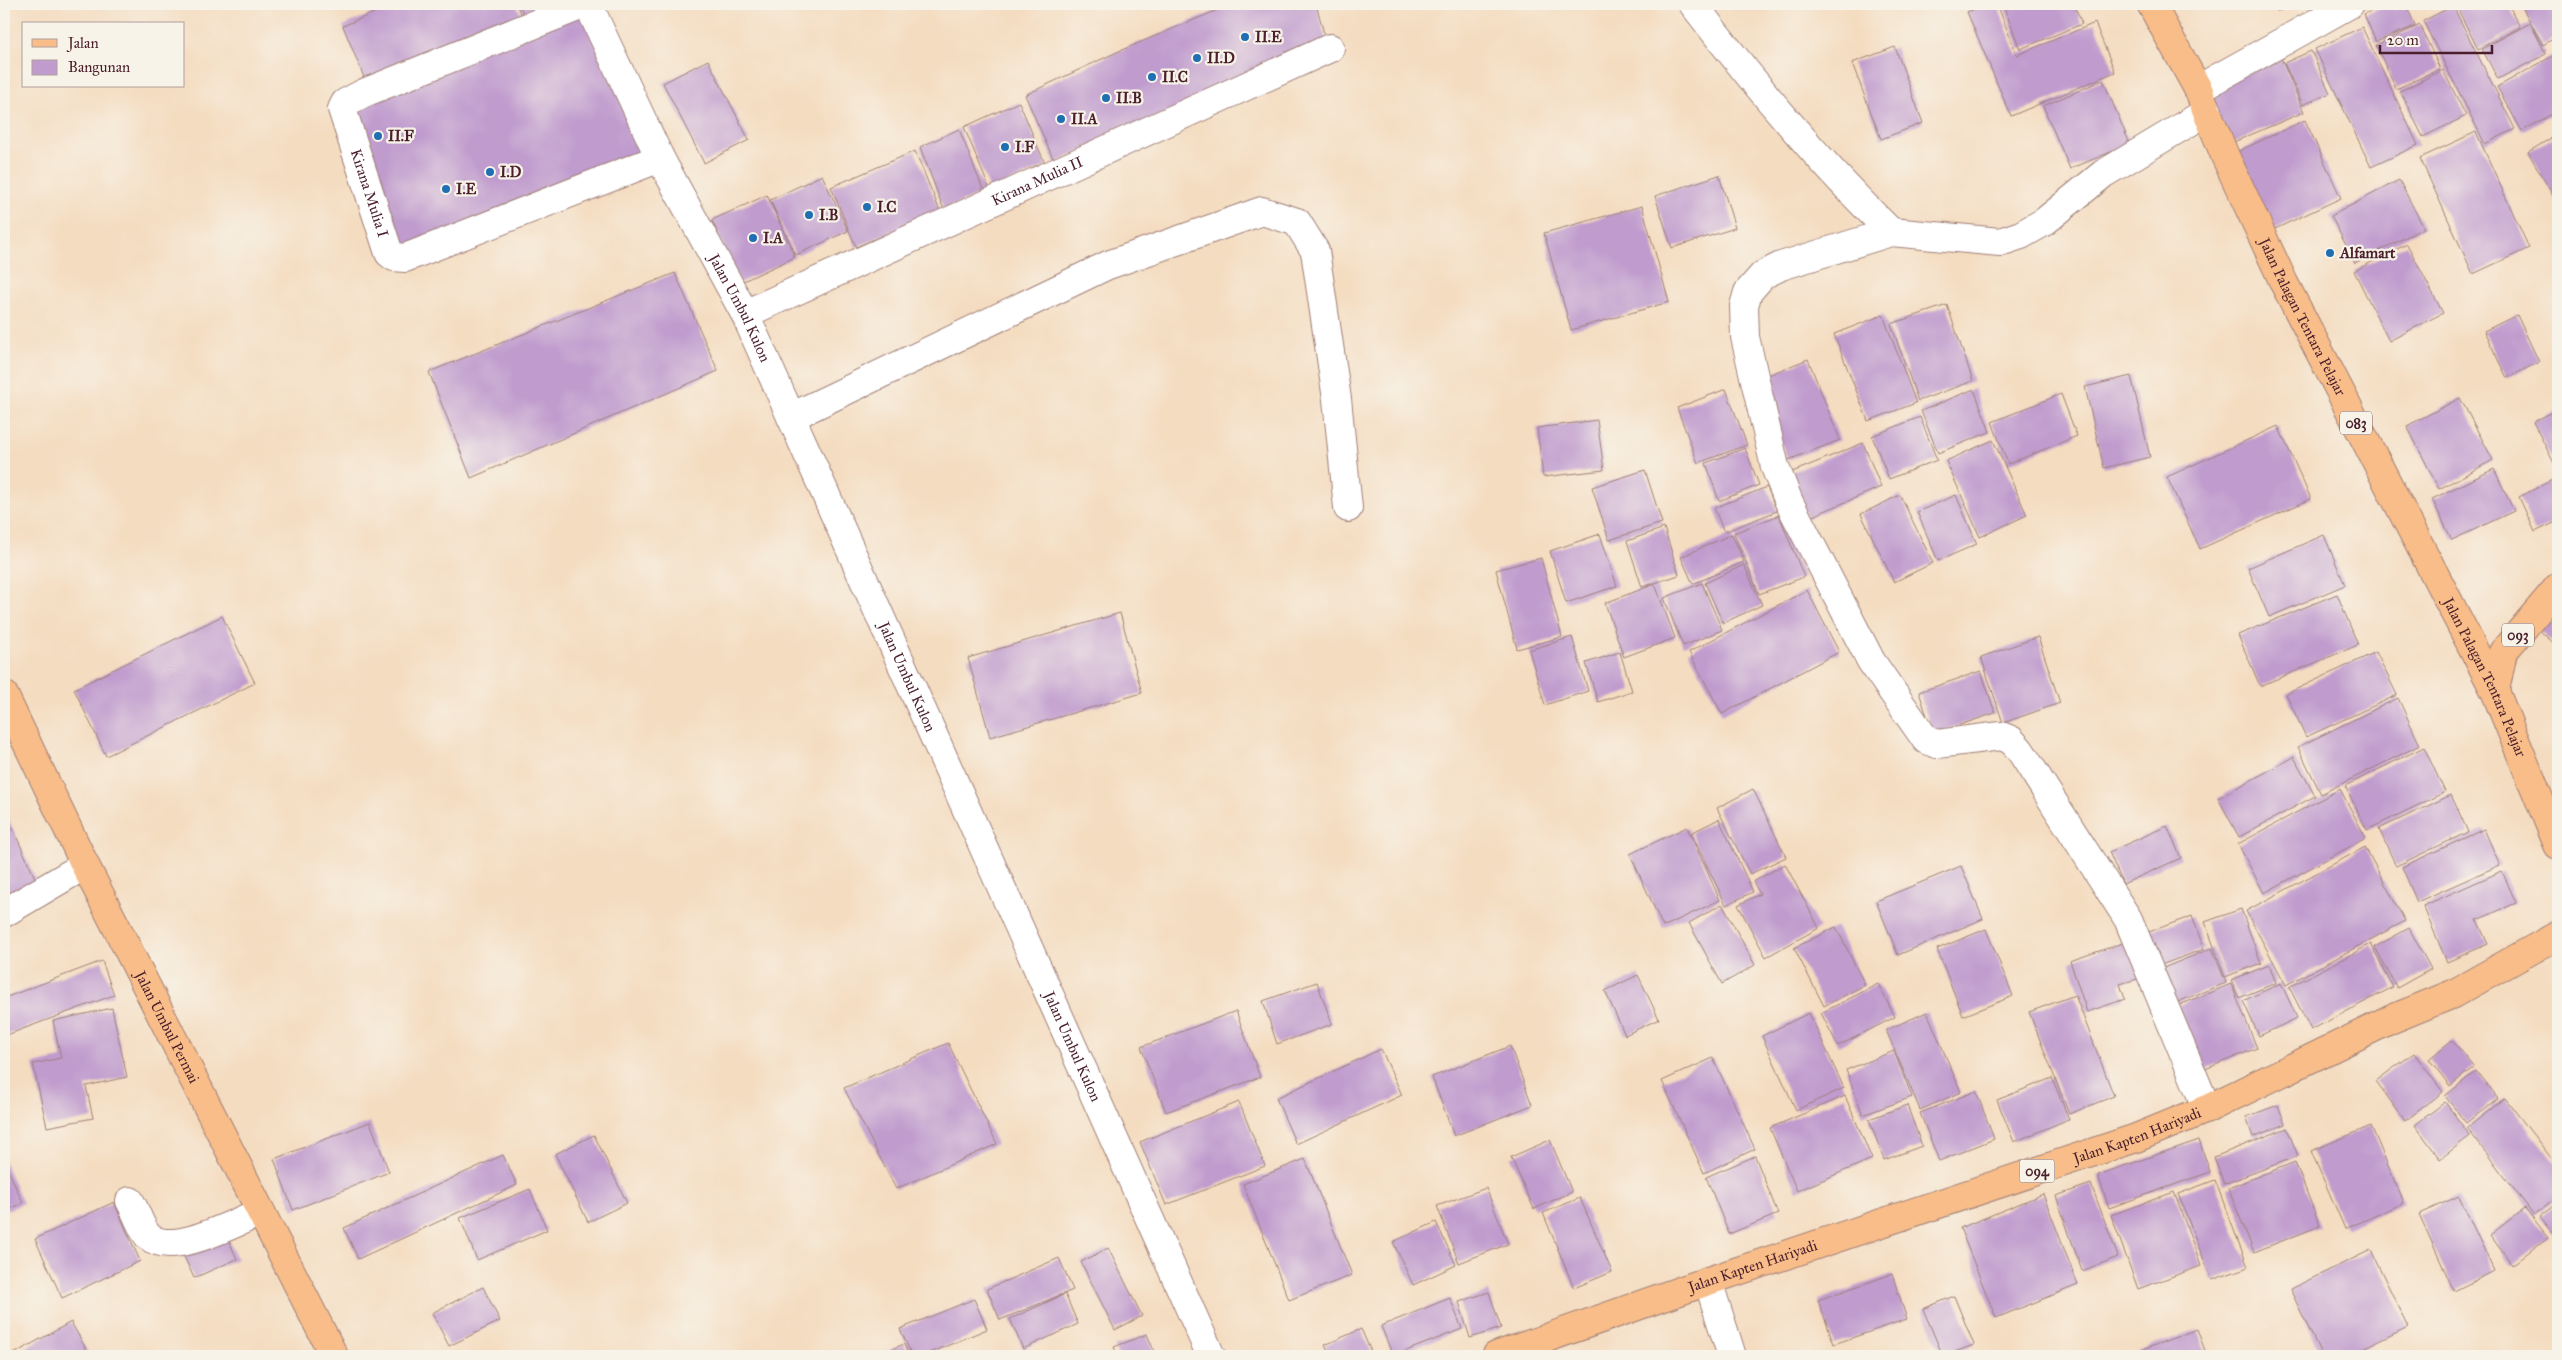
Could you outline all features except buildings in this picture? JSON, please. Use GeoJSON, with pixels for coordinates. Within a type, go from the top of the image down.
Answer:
{"type":"FeatureCollection","features":[{"type":"Feature","properties":{"kind":"main road","name":"Jalan Palagan Tentara Pelajar"},"geometry":{"type":"LineString","coordinates":[[2151,4],[2203,100],[2225,156],[2284,283],[2495,691],[2558,845]]}},
{"type":"Feature","properties":{"kind":"main road","name":"093"},"geometry":{"type":"LineString","coordinates":[[2495,691],[2503,652],[2558,587]]}},
{"type":"Feature","properties":{"kind":"main road","name":"Jalan Umbul Permai"},"geometry":{"type":"LineString","coordinates":[[4,695],[85,865],[334,1356]]}},
{"type":"Feature","properties":{"kind":"main road","name":"Jalan Kapten Hariyadi"},"geometry":{"type":"LineString","coordinates":[[1496,1356],[1708,1281],[2136,1138],[2207,1109],[2392,1019],[2453,994],[2558,936]]}},
{"type":"Feature","properties":{"kind":"street","name":"Jalan Umbul Kulon"},"geometry":{"type":"LineString","coordinates":[[587,4],[660,158],[746,314],[1211,1356]]}},
{"type":"Feature","properties":{"kind":"street","name":"Kirana Mulia I"},"geometry":{"type":"LineString","coordinates":[[587,4],[364,93],[345,103],[342,109],[389,253],[394,257],[405,258],[660,158]]}},
{"type":"Feature","properties":{"kind":"street"},"geometry":{"type":"LineString","coordinates":[[1693,4],[1733,56],[1847,188],[1891,232]]}},
{"type":"Feature","properties":{"kind":"street"},"geometry":{"type":"LineString","coordinates":[[2207,1109],[2128,920],[2020,750],[2011,740],[2002,736],[1937,744],[1926,740],[1871,661],[1789,502],[1775,467],[1745,337],[1744,306],[1748,292],[1763,275],[1781,266],[1891,232],[2000,242],[2021,235],[2044,222],[2104,174],[2203,100],[2350,4]]}},
{"type":"Feature","properties":{"kind":"street","name":"Kirana Mulia II"},"geometry":{"type":"LineString","coordinates":[[746,314],[1330,48]]}},
{"type":"Feature","properties":{"kind":"street"},"geometry":{"type":"LineString","coordinates":[[791,417],[1108,265],[1262,211],[1297,222],[1315,251],[1337,399],[1348,508]]}},
{"type":"Feature","properties":{"kind":"street"},"geometry":{"type":"LineString","coordinates":[[4,913],[85,865]]}},
{"type":"Feature","properties":{"kind":"street"},"geometry":{"type":"LineString","coordinates":[[130,1201],[148,1235],[162,1244],[179,1244],[261,1212]]}},
{"type":"Feature","properties":{"kind":"street"},"geometry":{"type":"LineString","coordinates":[[1708,1281],[1732,1356]]}},
{"type":"Feature","properties":{"kind":"place","name":"II.E"},"geometry":{"type":"Point","coordinates":[1245,37]}},
{"type":"Feature","properties":{"kind":"place","name":"II.D"},"geometry":{"type":"Point","coordinates":[1197,58]}},
{"type":"Feature","properties":{"kind":"place","name":"II.C"},"geometry":{"type":"Point","coordinates":[1152,77]}},
{"type":"Feature","properties":{"kind":"place","name":"II.B"},"geometry":{"type":"Point","coordinates":[1106,98]}},
{"type":"Feature","properties":{"kind":"place","name":"II.A"},"geometry":{"type":"Point","coordinates":[1061,119]}},
{"type":"Feature","properties":{"kind":"place","name":"II.F"},"geometry":{"type":"Point","coordinates":[378,136]}},
{"type":"Feature","properties":{"kind":"place","name":"I.F"},"geometry":{"type":"Point","coordinates":[1005,147]}},
{"type":"Feature","properties":{"kind":"place","name":"I.D"},"geometry":{"type":"Point","coordinates":[490,172]}},
{"type":"Feature","properties":{"kind":"place","name":"I.E"},"geometry":{"type":"Point","coordinates":[446,189]}},
{"type":"Feature","properties":{"kind":"place","name":"I.C"},"geometry":{"type":"Point","coordinates":[867,207]}},
{"type":"Feature","properties":{"kind":"place","name":"I.B"},"geometry":{"type":"Point","coordinates":[809,215]}},
{"type":"Feature","properties":{"kind":"place","name":"I.A"},"geometry":{"type":"Point","coordinates":[753,238]}},
{"type":"Feature","properties":{"kind":"place","name":"Alfamart"},"geometry":{"type":"Point","coordinates":[2330,253]}}]}
